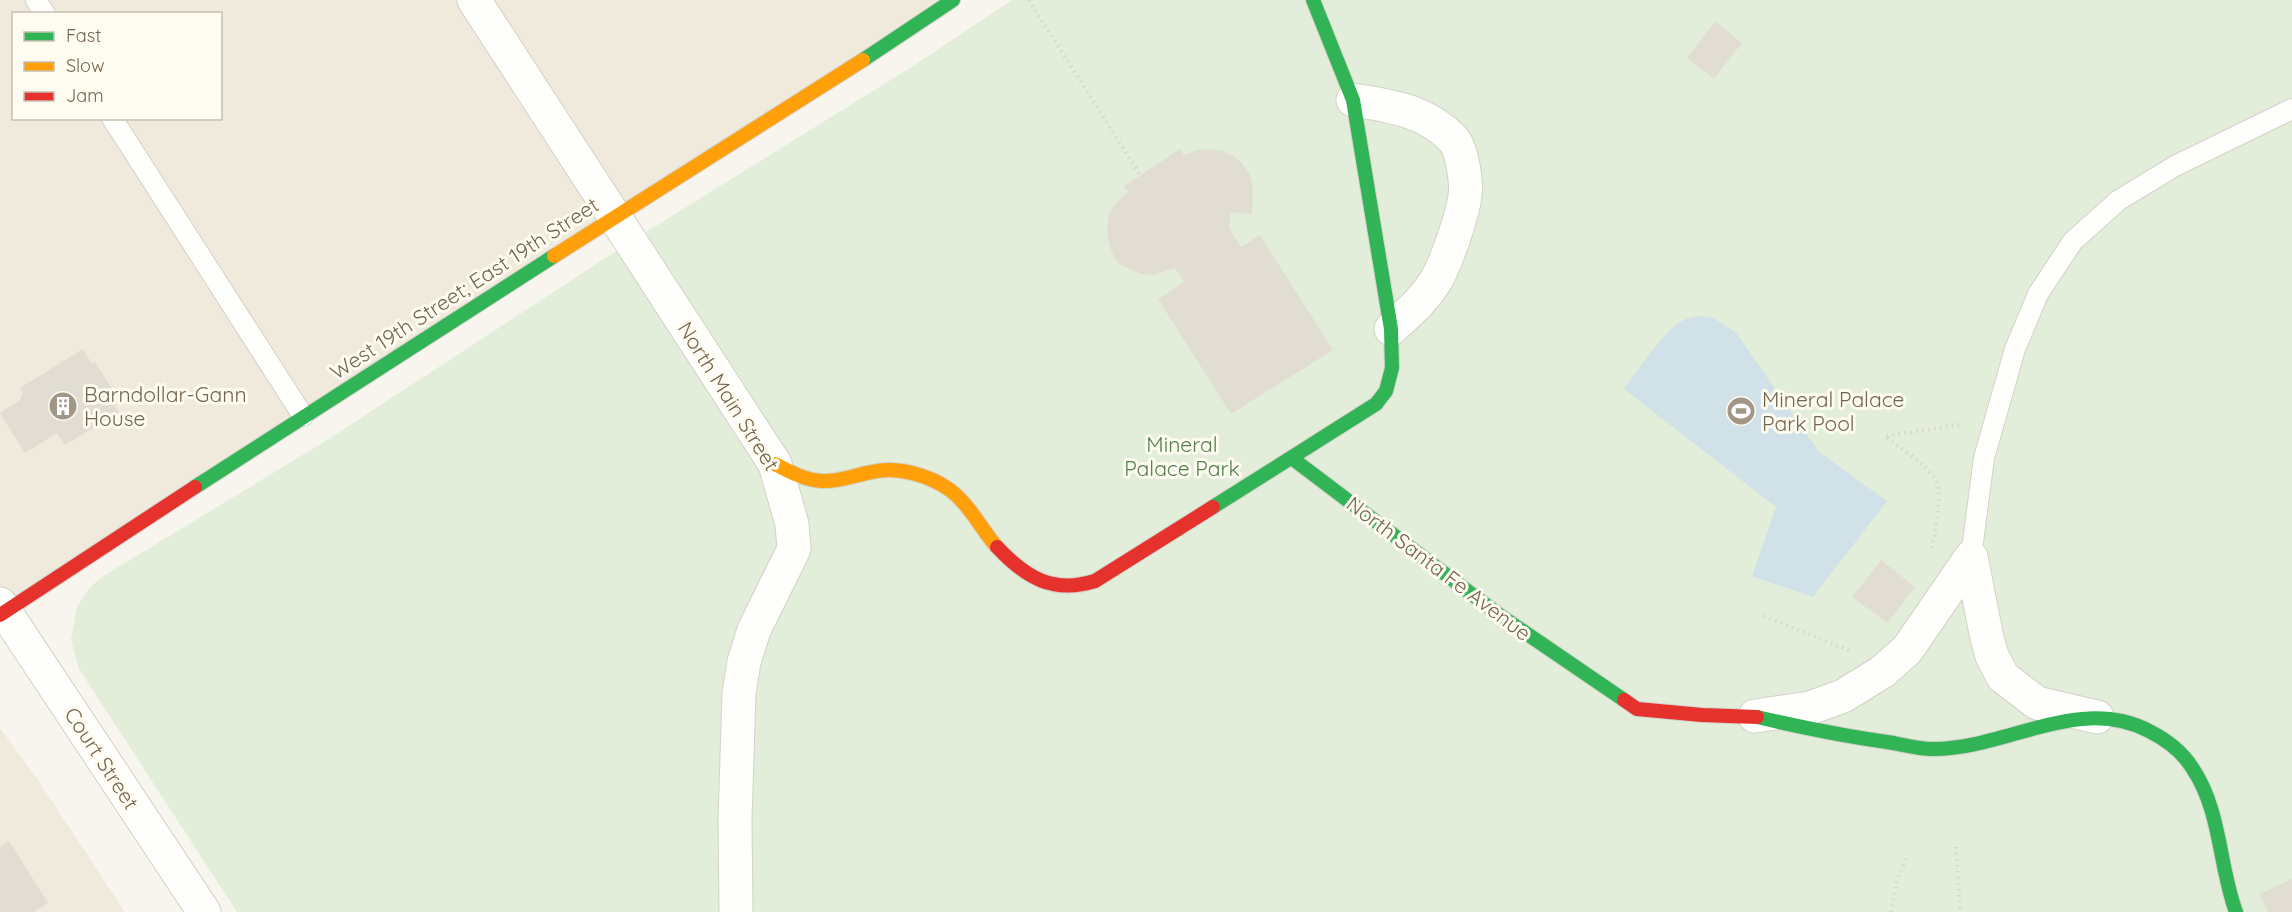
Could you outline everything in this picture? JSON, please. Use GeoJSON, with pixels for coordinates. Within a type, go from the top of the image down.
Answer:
{"type":"FeatureCollection","features":[{"type":"Feature","properties":{"kind":"street","name":"North Main Street"},"geometry":{"type":"LineString","coordinates":[[474,0],[775,464],[792,524],[794,549],[754,630],[744,662],[739,693],[735,810],[736,912]]}},
{"type":"Feature","properties":{"kind":"street"},"geometry":{"type":"LineString","coordinates":[[775,464],[819,482],[878,471],[898,471],[929,480],[951,491],[972,514],[991,541],[1009,559],[1030,574],[1050,583],[1072,587],[1095,582],[1377,404],[1386,391],[1392,368],[1391,328],[1353,100],[1313,0]]}},
{"type":"Feature","properties":{"kind":"street","name":"West 19th Street; East 19th Street"},"geometry":{"type":"LineString","coordinates":[[2,610],[882,48],[948,1]]}},
{"type":"Feature","properties":{"kind":"street"},"geometry":{"type":"LineString","coordinates":[[1353,100],[1420,114],[1439,126],[1455,141],[1464,168],[1465,195],[1445,262],[1435,281],[1418,304],[1391,328]]}},
{"type":"Feature","properties":{"kind":"street","name":"North Santa Fe Avenue"},"geometry":{"type":"LineString","coordinates":[[1293,459],[1498,614],[1637,709],[1702,715],[1754,716],[1810,708],[1843,696],[1882,672],[1907,650],[1971,557]]}},
{"type":"Feature","properties":{"kind":"street","name":"North Santa Fe Avenue"},"geometry":{"type":"LineString","coordinates":[[1971,557],[1986,638],[2002,677],[2037,703],[2136,724],[2178,749],[2194,770],[2205,794],[2220,843],[2229,892],[2236,912]]}},
{"type":"Feature","properties":{"kind":"street","name":"Court Street"},"geometry":{"type":"LineString","coordinates":[[2,610],[204,912]]}},
{"type":"Feature","properties":{"kind":"street","name":"North Santa Fe Avenue"},"geometry":{"type":"LineString","coordinates":[[1754,716],[1833,734],[1931,749],[1969,746],[2048,724],[2099,717]]}},
{"type":"Feature","properties":{"kind":"lane"},"geometry":{"type":"LineString","coordinates":[[1971,557],[1984,458],[2015,349],[2038,294],[2073,241],[2119,200],[2175,166],[2292,109]]}},
{"type":"Feature","properties":{"kind":"lane"},"geometry":{"type":"LineString","coordinates":[[113,120],[303,416]]}},
{"type":"Feature","properties":{"kind":"path"},"geometry":{"type":"LineString","coordinates":[[1029,0],[1140,175]]}},
{"type":"Feature","properties":{"kind":"path"},"geometry":{"type":"LineString","coordinates":[[1931,553],[1938,514],[1937,483],[1927,469],[1885,436],[1995,420]]}},
{"type":"Feature","properties":{"kind":"path"},"geometry":{"type":"LineString","coordinates":[[1764,616],[1855,653]]}},
{"type":"Feature","properties":{"kind":"path"},"geometry":{"type":"LineString","coordinates":[[1956,847],[1960,912]]}},
{"type":"Feature","properties":{"kind":"path"},"geometry":{"type":"LineString","coordinates":[[1891,912],[1897,880],[1906,856]]}},
{"type":"Feature","properties":{"kind":"shaded area"},"geometry":{"type":"Polygon","coordinates":[[[0,0],[953,0],[0,615],[0,0]]]}},
{"type":"Feature","properties":{"kind":"shaded area"},"geometry":{"type":"Polygon","coordinates":[[[1701,316],[1714,318],[1737,334],[1819,452],[1887,501],[1813,597],[1752,576],[1776,507],[1624,389],[1657,344],[1672,328],[1684,320],[1701,316]]]}},
{"type":"Feature","properties":{"kind":"shaded area"},"geometry":{"type":"Polygon","coordinates":[[[0,728],[36,777],[125,912],[0,912],[0,728]]]}},
{"type":"Feature","properties":{"kind":"green space","name":"Mineral Palace Park"},"geometry":{"type":"Polygon","coordinates":[[[1012,0],[2292,0],[2292,912],[237,912],[79,669],[71,640],[77,607],[87,591],[100,578],[321,444],[630,242],[921,61],[1012,0]]]}},
{"type":"Feature","properties":{"kind":"building"},"geometry":{"type":"Polygon","coordinates":[[[1715,21],[1742,43],[1714,79],[1687,58],[1715,21]]]}},
{"type":"Feature","properties":{"kind":"building"},"geometry":{"type":"Polygon","coordinates":[[[1180,149],[1184,155],[1197,150],[1223,151],[1242,163],[1250,175],[1253,188],[1252,214],[1231,212],[1229,228],[1241,247],[1260,235],[1333,350],[1231,414],[1158,299],[1184,282],[1175,268],[1154,275],[1141,274],[1119,264],[1109,244],[1107,229],[1109,214],[1128,192],[1124,186],[1180,149]]]}},
{"type":"Feature","properties":{"kind":"building","name":"Barndollar-Gann House"},"geometry":{"type":"Polygon","coordinates":[[[83,349],[92,364],[95,362],[116,395],[110,398],[119,412],[65,445],[57,433],[25,453],[0,413],[21,399],[23,395],[20,388],[83,349]]]}},
{"type":"Feature","properties":{"kind":"building"},"geometry":{"type":"Polygon","coordinates":[[[1881,560],[1915,587],[1887,623],[1852,597],[1881,560]]]}},
{"type":"Feature","properties":{"kind":"building"},"geometry":{"type":"Polygon","coordinates":[[[9,841],[48,903],[34,912],[0,912],[0,847],[9,841]]]}},
{"type":"Feature","properties":{"kind":"building"},"geometry":{"type":"Polygon","coordinates":[[[2292,879],[2292,912],[2268,912],[2260,894],[2292,879]]]}},
{"type":"Feature","properties":{"kind":"traffic: fast"},"geometry":{"type":"LineString","coordinates":[[863,60],[953,0]]}},
{"type":"Feature","properties":{"kind":"traffic: fast"},"geometry":{"type":"LineString","coordinates":[[1213,507],[1376,404],[1386,391],[1392,368],[1391,329],[1353,100],[1313,0]]}},
{"type":"Feature","properties":{"kind":"traffic: fast"},"geometry":{"type":"LineString","coordinates":[[195,487],[554,256]]}},
{"type":"Feature","properties":{"kind":"traffic: fast"},"geometry":{"type":"LineString","coordinates":[[1293,459],[1498,614],[1624,700]]}},
{"type":"Feature","properties":{"kind":"traffic: fast"},"geometry":{"type":"LineString","coordinates":[[1757,717],[1805,728],[1932,749],[1959,747],[2041,726],[2095,718],[2122,721],[2149,731],[2179,751],[2202,785],[2214,821],[2236,912]]}},
{"type":"Feature","properties":{"kind":"traffic: slow"},"geometry":{"type":"LineString","coordinates":[[554,256],[863,60]]}},
{"type":"Feature","properties":{"kind":"traffic: slow"},"geometry":{"type":"LineString","coordinates":[[775,464],[792,473],[822,481],[882,470],[902,471],[923,476],[942,485],[957,496],[997,547]]}},
{"type":"Feature","properties":{"kind":"traffic: jam"},"geometry":{"type":"LineString","coordinates":[[0,615],[195,487]]}},
{"type":"Feature","properties":{"kind":"traffic: jam"},"geometry":{"type":"LineString","coordinates":[[997,547],[1019,567],[1041,581],[1066,586],[1080,585],[1095,581],[1213,507]]}},
{"type":"Feature","properties":{"kind":"traffic: jam"},"geometry":{"type":"LineString","coordinates":[[1624,700],[1637,709],[1757,717]]}},
{"type":"Feature","properties":{"kind":"place","name":"Barndollar-Gann House"},"geometry":{"type":"Point","coordinates":[63,406]}},
{"type":"Feature","properties":{"kind":"place","name":"Mineral Palace Park Pool"},"geometry":{"type":"Point","coordinates":[1741,411]}}]}
